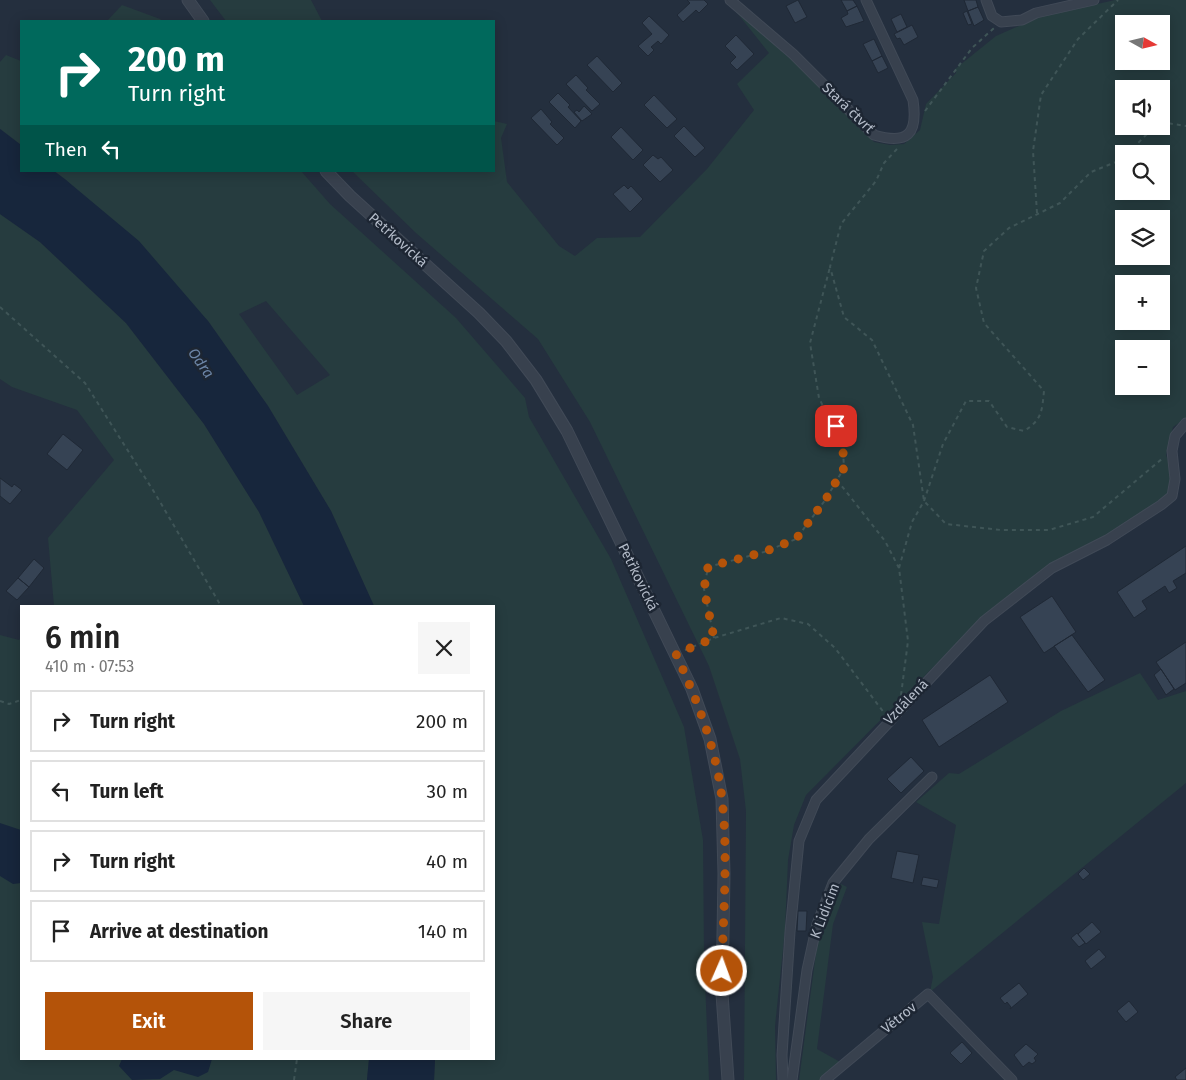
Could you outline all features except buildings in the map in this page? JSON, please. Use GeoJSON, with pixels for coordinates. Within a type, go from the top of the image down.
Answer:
{"type":"FeatureCollection","features":[{"type":"Feature","properties":{"kind":"street"},"geometry":{"type":"LineString","coordinates":[[188,0],[202,20]]}},
{"type":"Feature","properties":{"kind":"street","name":"Stará čtvrť"},"geometry":{"type":"LineString","coordinates":[[730,0],[793,54],[874,135],[888,139],[903,137],[913,128]]}},
{"type":"Feature","properties":{"kind":"street"},"geometry":{"type":"LineString","coordinates":[[866,0],[913,100],[915,118],[913,128]]}},
{"type":"Feature","properties":{"kind":"street"},"geometry":{"type":"LineString","coordinates":[[986,0],[992,16],[1001,22],[1022,20],[1036,13],[1094,0]]}},
{"type":"Feature","properties":{"kind":"street","name":"Petřkovická"},"geometry":{"type":"LineString","coordinates":[[327,172],[350,196],[486,320],[506,341],[536,380],[567,431],[696,698],[708,734],[722,799],[724,874],[722,994],[728,1080]]}},
{"type":"Feature","properties":{"kind":"street","name":"Vzdálená"},"geometry":{"type":"LineString","coordinates":[[783,1080],[783,1036],[798,841],[816,800],[899,709],[984,621],[1052,568],[1107,540],[1161,506],[1172,496],[1175,479],[1172,450],[1175,436],[1186,423]]}},
{"type":"Feature","properties":{"kind":"street","name":"K Lidicím"},"geometry":{"type":"LineString","coordinates":[[792,1080],[807,970],[817,924],[833,883],[870,839],[932,777]]}},
{"type":"Feature","properties":{"kind":"street","name":"Větrov"},"geometry":{"type":"LineString","coordinates":[[825,1080],[928,994],[1012,1080]]}},
{"type":"Feature","properties":{"kind":"path"},"geometry":{"type":"LineString","coordinates":[[1037,214],[1033,151],[1041,95],[1078,38],[1118,0]]}},
{"type":"Feature","properties":{"kind":"path"},"geometry":{"type":"LineString","coordinates":[[714,638],[704,589],[708,567],[764,552],[796,539],[826,499],[844,468],[842,434],[829,418],[819,398],[810,343],[842,224],[876,182],[884,163],[913,128],[972,48],[1001,22]]}},
{"type":"Feature","properties":{"kind":"path"},"geometry":{"type":"LineString","coordinates":[[1170,123],[1186,126]]}},
{"type":"Feature","properties":{"kind":"path"},"geometry":{"type":"LineString","coordinates":[[1136,145],[1146,135]]}},
{"type":"Feature","properties":{"kind":"path"},"geometry":{"type":"LineString","coordinates":[[899,568],[912,522],[924,501],[943,444],[966,401],[989,401],[1007,427],[1024,431],[1035,424],[1042,411],[1044,391],[984,323],[976,288],[984,251],[1009,228],[1060,203],[1091,172],[1115,161]]}},
{"type":"Feature","properties":{"kind":"path"},"geometry":{"type":"LineString","coordinates":[[830,266],[844,317],[872,340],[914,425],[924,501],[946,524],[1001,530],[1049,530],[1093,517],[1172,450]]}},
{"type":"Feature","properties":{"kind":"path"},"geometry":{"type":"LineString","coordinates":[[0,308],[85,383],[156,495],[220,605]]}},
{"type":"Feature","properties":{"kind":"path"},"geometry":{"type":"LineString","coordinates":[[837,480],[884,541],[899,568],[908,641],[899,709]]}},
{"type":"Feature","properties":{"kind":"path"},"geometry":{"type":"LineString","coordinates":[[676,654],[714,638],[781,618],[808,624],[835,648],[886,715]]}},
{"type":"Feature","properties":{"kind":"path"},"geometry":{"type":"LineString","coordinates":[[0,701],[9,704],[20,700]]}},
{"type":"Feature","properties":{"kind":"path"},"geometry":{"type":"LineString","coordinates":[[294,1080],[297,1060]]}},
{"type":"Feature","properties":{"kind":"green space"},"geometry":{"type":"Polygon","coordinates":[[[210,0],[311,0],[321,20],[225,20],[210,0]]]}},
{"type":"Feature","properties":{"kind":"green space"},"geometry":{"type":"Polygon","coordinates":[[[1115,0],[1186,0],[1186,418],[1173,427],[1166,455],[1175,479],[1167,495],[1154,506],[981,619],[806,795],[794,825],[788,860],[785,930],[775,1026],[776,1080],[744,1080],[746,811],[740,759],[709,666],[590,422],[538,339],[416,233],[353,172],[495,172],[495,121],[507,124],[501,138],[507,182],[559,246],[575,256],[597,238],[640,237],[707,169],[754,110],[737,84],[769,53],[734,9],[789,57],[874,142],[890,145],[904,144],[920,130],[926,104],[956,73],[955,69],[996,36],[1039,17],[1115,0]]]}},
{"type":"Feature","properties":{"kind":"green space"},"geometry":{"type":"Polygon","coordinates":[[[122,5],[161,20],[108,20],[122,5]]]}},
{"type":"Feature","properties":{"kind":"green space"},"geometry":{"type":"Polygon","coordinates":[[[6,55],[20,61],[20,144],[0,129],[0,62],[6,55]]]}},
{"type":"Feature","properties":{"kind":"green space"},"geometry":{"type":"Polygon","coordinates":[[[55,172],[302,172],[330,204],[456,318],[525,398],[529,417],[611,559],[684,727],[703,840],[704,955],[709,1080],[434,1080],[435,1060],[495,1060],[495,605],[374,605],[331,511],[268,406],[208,321],[66,180],[55,172]],[[266,301],[239,314],[297,395],[330,375],[266,301]]]}},
{"type":"Feature","properties":{"kind":"green space"},"geometry":{"type":"Polygon","coordinates":[[[0,214],[40,242],[126,323],[204,424],[259,512],[304,605],[54,605],[48,538],[114,460],[77,410],[12,387],[0,379],[0,214]]]}},
{"type":"Feature","properties":{"kind":"green space"},"geometry":{"type":"Polygon","coordinates":[[[0,635],[20,639],[20,1060],[369,1060],[367,1080],[0,1080],[0,635]]]}},
{"type":"Feature","properties":{"kind":"green space"},"geometry":{"type":"Polygon","coordinates":[[[1140,673],[1158,700],[1186,691],[1186,783],[930,992],[933,977],[922,922],[939,924],[956,825],[916,802],[949,773],[959,774],[1061,711],[1140,673]]]}},
{"type":"Feature","properties":{"kind":"green space"},"geometry":{"type":"Polygon","coordinates":[[[841,884],[847,887],[833,924],[817,1049],[842,1063],[821,1080],[799,1080],[819,931],[841,884]]]}},
{"type":"Feature","properties":{"kind":"water","name":"Odra"},"geometry":{"type":"Polygon","coordinates":[[[0,129],[20,144],[20,172],[55,172],[66,180],[139,241],[208,321],[268,406],[331,511],[374,605],[304,605],[259,512],[204,424],[126,323],[40,242],[0,214],[0,129]]]}},
{"type":"Feature","properties":{"kind":"water"},"geometry":{"type":"Polygon","coordinates":[[[0,823],[20,830],[20,883],[13,884],[0,876],[0,823]]]}},
{"type":"Feature","properties":{"kind":"water"},"geometry":{"type":"Polygon","coordinates":[[[122,1060],[212,1060],[208,1072],[198,1077],[174,1070],[160,1079],[132,1080],[119,1066],[122,1060]]]}},
{"type":"Feature","properties":{"kind":"water"},"geometry":{"type":"Polygon","coordinates":[[[369,1060],[435,1060],[434,1080],[367,1080],[369,1060]]]}},
{"type":"Feature","properties":{"kind":"route"},"geometry":{"type":"LineString","coordinates":[[722,971],[724,820],[721,789],[707,728],[676,654],[714,638],[704,589],[708,567],[764,552],[796,539],[826,499],[844,468],[842,434],[836,426]]}}]}
